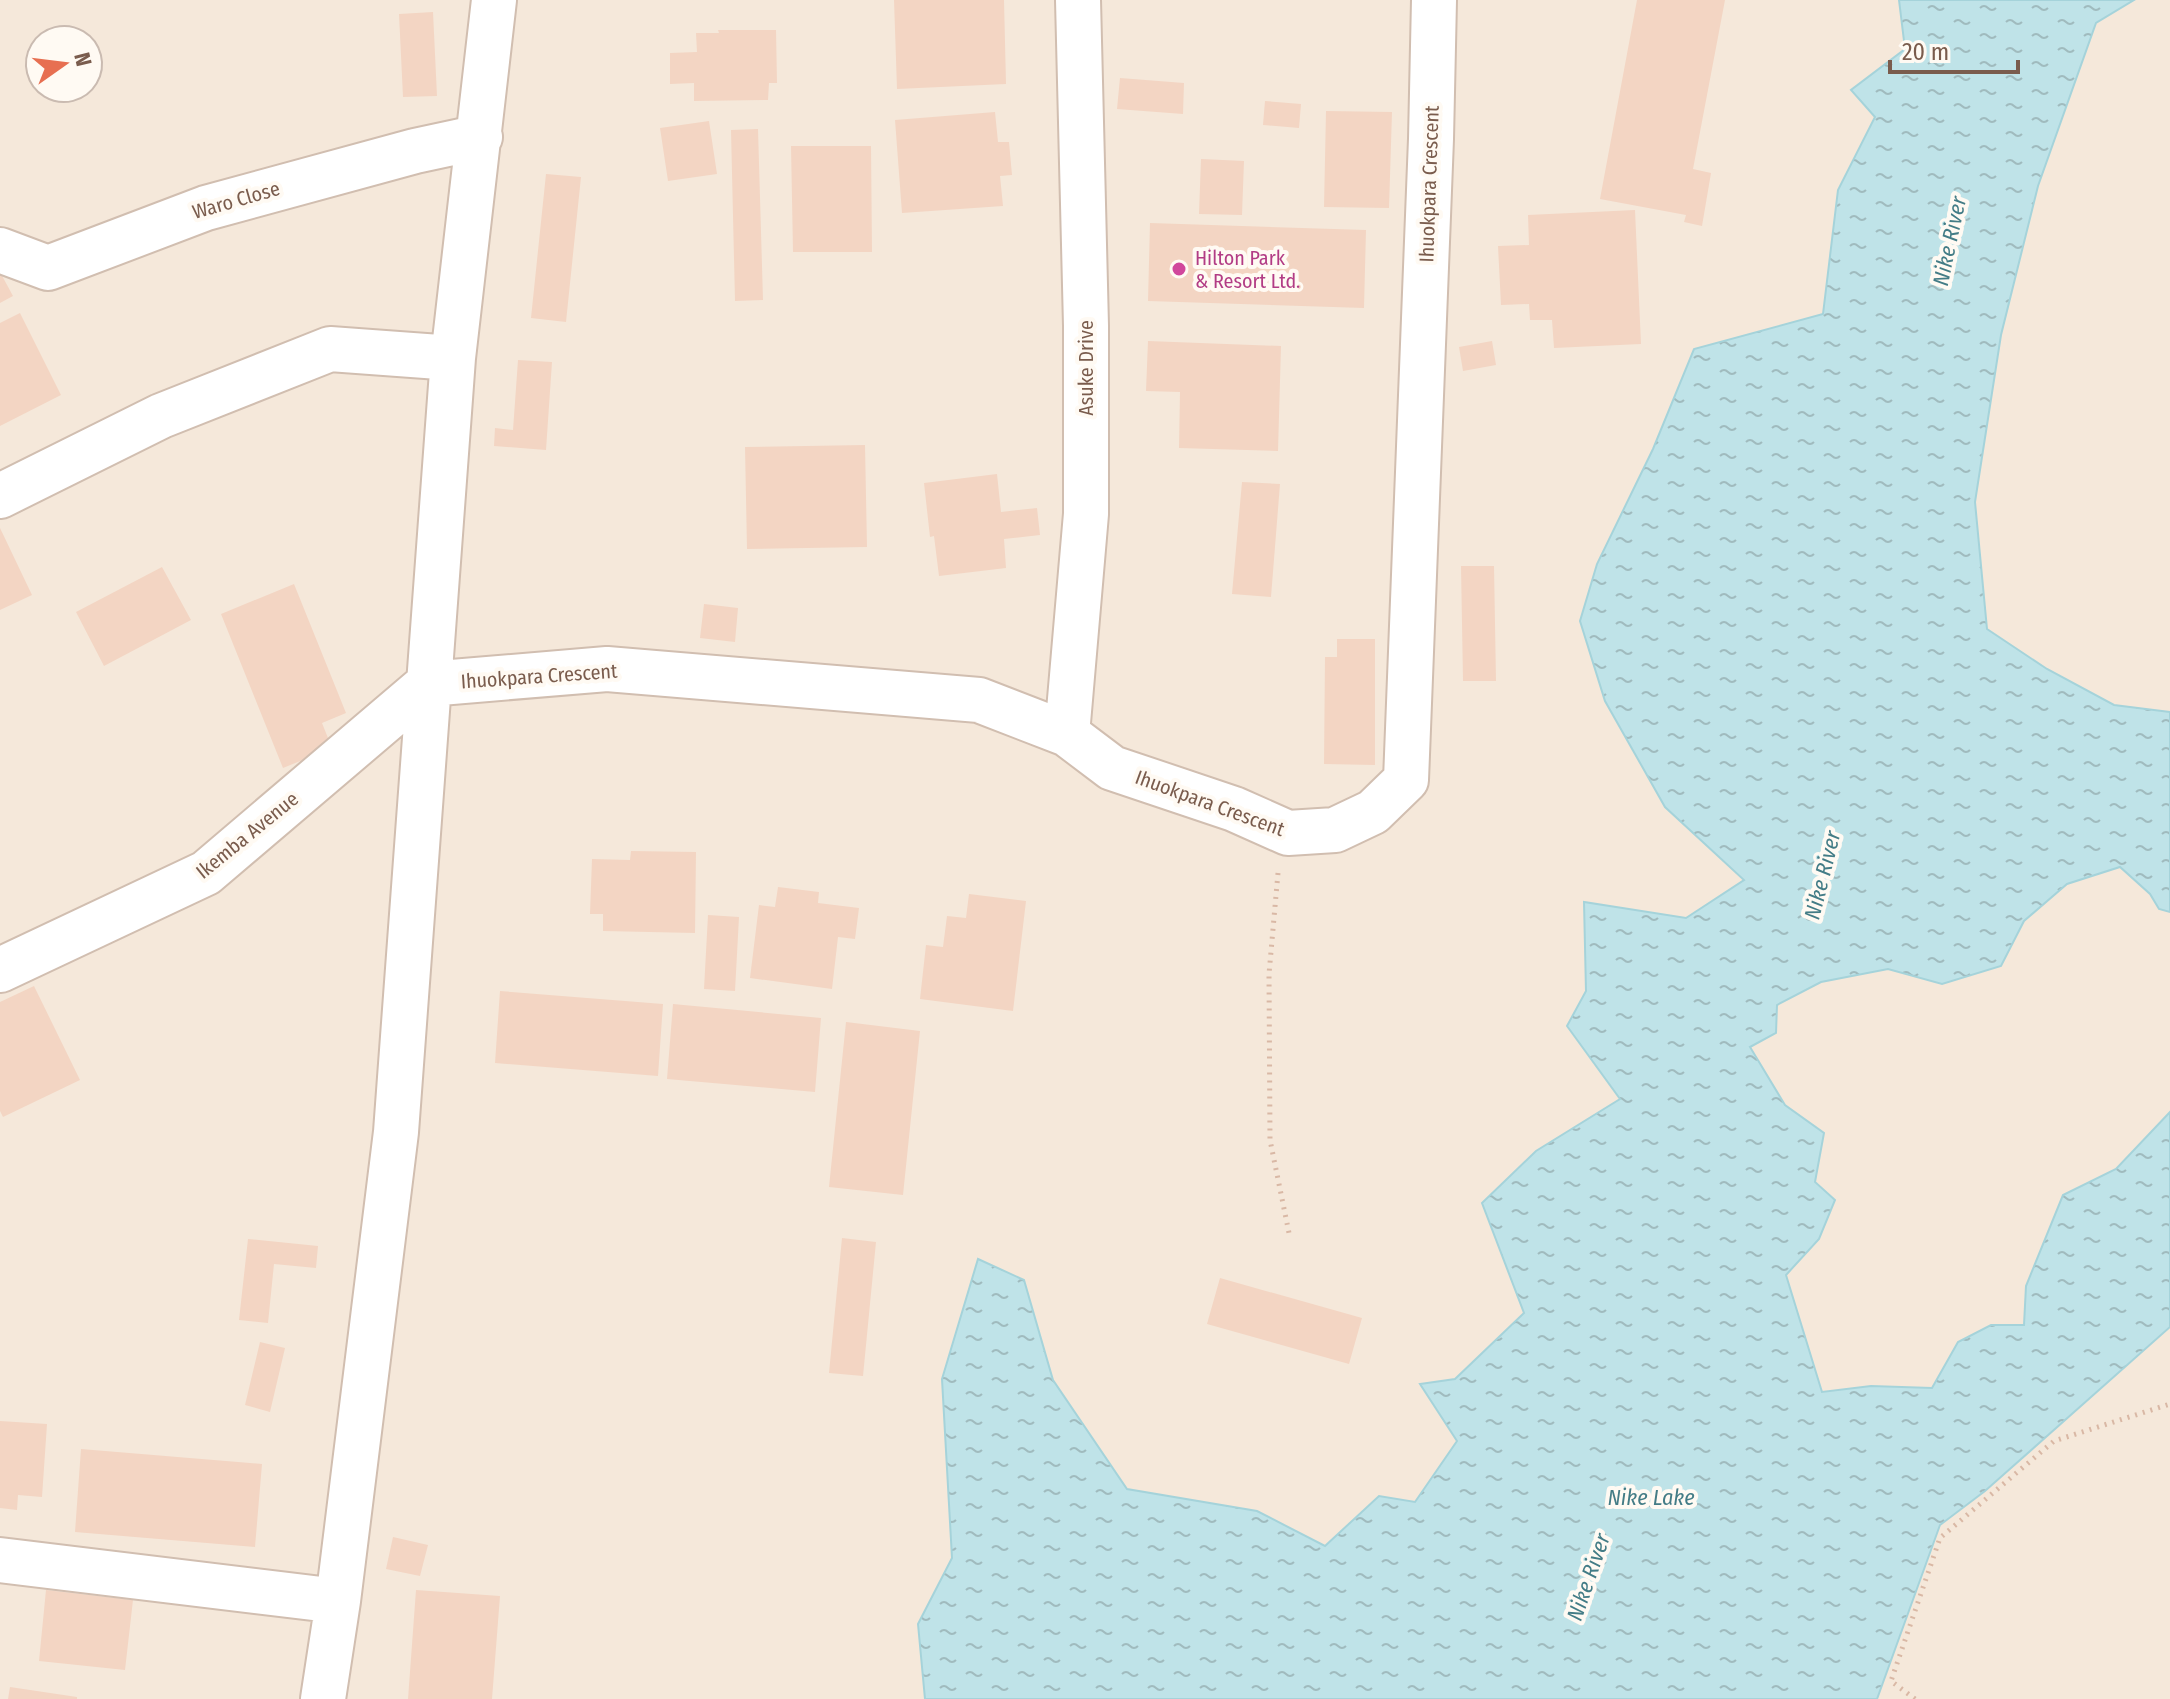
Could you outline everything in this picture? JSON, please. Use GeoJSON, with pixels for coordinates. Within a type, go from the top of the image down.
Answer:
{"type":"FeatureCollection","features":[{"type":"Feature","properties":{"kind":"street"},"geometry":{"type":"LineString","coordinates":[[323,1699],[396,1132],[453,358],[494,0]]}},
{"type":"Feature","properties":{"kind":"street","name":"Asuke Drive"},"geometry":{"type":"LineString","coordinates":[[1067,734],[1086,514],[1086,326],[1078,0]]}},
{"type":"Feature","properties":{"kind":"street","name":"Ihuokpara Crescent"},"geometry":{"type":"LineString","coordinates":[[428,684],[607,669],[979,700],[1067,734],[1112,768],[1234,809],[1288,833],[1335,830],[1373,812],[1406,780],[1434,0]]}},
{"type":"Feature","properties":{"kind":"street","name":"Waro Close"},"geometry":{"type":"LineString","coordinates":[[0,250],[48,268],[206,208],[415,151],[480,137]]}},
{"type":"Feature","properties":{"kind":"street"},"geometry":{"type":"LineString","coordinates":[[0,496],[161,416],[330,349],[453,358]]}},
{"type":"Feature","properties":{"kind":"street","name":"Ikemba Avenue"},"geometry":{"type":"LineString","coordinates":[[0,970],[206,873],[428,684]]}},
{"type":"Feature","properties":{"kind":"street"},"geometry":{"type":"LineString","coordinates":[[0,1560],[338,1601]]}},
{"type":"Feature","properties":{"kind":"path"},"geometry":{"type":"LineString","coordinates":[[1288,833],[1277,873],[1269,989],[1270,1140],[1289,1233]]}},
{"type":"Feature","properties":{"kind":"path"},"geometry":{"type":"LineString","coordinates":[[1915,1699],[1891,1681],[1940,1538],[2054,1441],[2170,1404]]}},
{"type":"Feature","properties":{"kind":"shaded area"},"geometry":{"type":"Polygon","coordinates":[[[0,0],[2170,0],[2170,1699],[0,1699],[0,0]]]}},
{"type":"Feature","properties":{"kind":"water","name":"Nike Lake"},"geometry":{"type":"Polygon","coordinates":[[[1899,0],[2134,0],[2096,23],[2038,186],[2001,335],[1975,502],[1987,629],[2047,669],[2114,705],[2170,712],[2170,912],[2159,909],[2150,894],[2120,867],[2067,884],[2024,921],[2001,966],[1942,984],[1888,969],[1821,982],[1777,1005],[1776,1033],[1750,1047],[1785,1105],[1824,1133],[1815,1182],[1835,1200],[1819,1239],[1786,1275],[1822,1392],[1871,1386],[1932,1388],[1958,1342],[1991,1325],[2024,1325],[2026,1286],[2063,1195],[2116,1169],[2170,1112],[2170,1327],[1985,1491],[1940,1525],[1877,1699],[925,1699],[918,1624],[952,1558],[942,1379],[978,1259],[1024,1280],[1053,1380],[1127,1489],[1257,1511],[1325,1546],[1379,1496],[1415,1502],[1457,1441],[1420,1384],[1455,1379],[1524,1313],[1482,1203],[1536,1151],[1620,1099],[1567,1026],[1586,991],[1584,902],[1686,918],[1744,880],[1665,807],[1605,701],[1580,621],[1597,564],[1653,449],[1694,349],[1823,314],[1838,190],[1875,117],[1851,90],[1905,49],[1899,0]]]}},
{"type":"Feature","properties":{"kind":"building"},"geometry":{"type":"Polygon","coordinates":[[[894,0],[1004,0],[1006,84],[897,89],[894,0]]]}},
{"type":"Feature","properties":{"kind":"building"},"geometry":{"type":"Polygon","coordinates":[[[1637,0],[1725,0],[1693,169],[1711,173],[1702,226],[1684,222],[1686,215],[1600,199],[1637,0]]]}},
{"type":"Feature","properties":{"kind":"building"},"geometry":{"type":"Polygon","coordinates":[[[433,12],[437,96],[403,97],[399,14],[433,12]]]}},
{"type":"Feature","properties":{"kind":"building"},"geometry":{"type":"Polygon","coordinates":[[[718,30],[776,30],[777,83],[769,83],[768,100],[694,101],[694,83],[670,84],[670,53],[697,52],[696,33],[719,33],[718,30]]]}},
{"type":"Feature","properties":{"kind":"building"},"geometry":{"type":"Polygon","coordinates":[[[1120,78],[1184,83],[1183,114],[1117,109],[1120,78]]]}},
{"type":"Feature","properties":{"kind":"building"},"geometry":{"type":"Polygon","coordinates":[[[1265,101],[1301,104],[1299,128],[1263,125],[1265,101]]]}},
{"type":"Feature","properties":{"kind":"building"},"geometry":{"type":"Polygon","coordinates":[[[1326,111],[1392,112],[1389,208],[1324,207],[1326,111]]]}},
{"type":"Feature","properties":{"kind":"building"},"geometry":{"type":"Polygon","coordinates":[[[995,112],[998,142],[1009,142],[1012,175],[1000,176],[1003,206],[902,213],[895,120],[995,112]]]}},
{"type":"Feature","properties":{"kind":"building"},"geometry":{"type":"Polygon","coordinates":[[[709,121],[717,174],[668,181],[660,128],[709,121]]]}},
{"type":"Feature","properties":{"kind":"building"},"geometry":{"type":"Polygon","coordinates":[[[758,129],[763,300],[735,301],[731,130],[758,129]]]}},
{"type":"Feature","properties":{"kind":"building"},"geometry":{"type":"Polygon","coordinates":[[[791,146],[871,146],[872,252],[793,252],[791,146]]]}},
{"type":"Feature","properties":{"kind":"building"},"geometry":{"type":"Polygon","coordinates":[[[1201,159],[1244,161],[1242,215],[1199,214],[1201,159]]]}},
{"type":"Feature","properties":{"kind":"building"},"geometry":{"type":"Polygon","coordinates":[[[546,174],[581,177],[566,322],[531,318],[546,174]]]}},
{"type":"Feature","properties":{"kind":"building"},"geometry":{"type":"Polygon","coordinates":[[[1635,210],[1641,344],[1554,348],[1552,320],[1530,320],[1529,304],[1501,305],[1498,246],[1529,245],[1528,215],[1635,210]]]}},
{"type":"Feature","properties":{"kind":"building"},"geometry":{"type":"Polygon","coordinates":[[[1150,223],[1366,230],[1364,308],[1148,301],[1150,223]]]}},
{"type":"Feature","properties":{"kind":"building"},"geometry":{"type":"Polygon","coordinates":[[[0,272],[13,296],[0,303],[0,272]]]}},
{"type":"Feature","properties":{"kind":"building"},"geometry":{"type":"Polygon","coordinates":[[[20,313],[61,395],[0,426],[0,323],[20,313]]]}},
{"type":"Feature","properties":{"kind":"building"},"geometry":{"type":"Polygon","coordinates":[[[1148,341],[1281,346],[1278,451],[1179,448],[1180,392],[1146,391],[1148,341]]]}},
{"type":"Feature","properties":{"kind":"building"},"geometry":{"type":"Polygon","coordinates":[[[1492,341],[1496,365],[1463,371],[1459,347],[1492,341]]]}},
{"type":"Feature","properties":{"kind":"building"},"geometry":{"type":"Polygon","coordinates":[[[518,360],[552,362],[546,450],[494,446],[495,428],[513,430],[518,360]]]}},
{"type":"Feature","properties":{"kind":"building"},"geometry":{"type":"Polygon","coordinates":[[[865,445],[867,547],[747,549],[745,447],[865,445]]]}},
{"type":"Feature","properties":{"kind":"building"},"geometry":{"type":"Polygon","coordinates":[[[997,474],[1001,512],[1037,508],[1040,535],[1004,539],[1006,568],[939,576],[934,536],[930,537],[924,483],[997,474]]]}},
{"type":"Feature","properties":{"kind":"building"},"geometry":{"type":"Polygon","coordinates":[[[1242,482],[1280,484],[1271,597],[1232,594],[1242,482]]]}},
{"type":"Feature","properties":{"kind":"building"},"geometry":{"type":"Polygon","coordinates":[[[0,528],[32,595],[0,610],[0,528]]]}},
{"type":"Feature","properties":{"kind":"building"},"geometry":{"type":"Polygon","coordinates":[[[1461,566],[1494,566],[1496,681],[1463,681],[1461,566]]]}},
{"type":"Feature","properties":{"kind":"building"},"geometry":{"type":"Polygon","coordinates":[[[162,567],[191,620],[104,666],[76,612],[162,567]]]}},
{"type":"Feature","properties":{"kind":"building"},"geometry":{"type":"Polygon","coordinates":[[[294,584],[346,713],[322,723],[332,748],[283,768],[221,614],[294,584]]]}},
{"type":"Feature","properties":{"kind":"building"},"geometry":{"type":"Polygon","coordinates":[[[704,604],[738,608],[735,642],[700,638],[704,604]]]}},
{"type":"Feature","properties":{"kind":"building"},"geometry":{"type":"Polygon","coordinates":[[[1337,639],[1375,639],[1375,765],[1324,764],[1325,657],[1337,657],[1337,639]]]}},
{"type":"Feature","properties":{"kind":"building"},"geometry":{"type":"Polygon","coordinates":[[[631,851],[696,852],[695,933],[603,931],[603,914],[590,914],[592,859],[630,860],[631,851]]]}},
{"type":"Feature","properties":{"kind":"building"},"geometry":{"type":"Polygon","coordinates":[[[778,887],[819,892],[818,903],[859,908],[855,939],[838,937],[832,989],[750,978],[759,905],[775,907],[778,887]]]}},
{"type":"Feature","properties":{"kind":"building"},"geometry":{"type":"Polygon","coordinates":[[[969,894],[1026,901],[1013,1011],[920,999],[926,945],[943,947],[947,916],[966,918],[969,894]]]}},
{"type":"Feature","properties":{"kind":"building"},"geometry":{"type":"Polygon","coordinates":[[[708,915],[739,917],[735,991],[704,989],[708,915]]]}},
{"type":"Feature","properties":{"kind":"building"},"geometry":{"type":"Polygon","coordinates":[[[34,986],[80,1080],[3,1117],[0,1111],[0,1002],[34,986]]]}},
{"type":"Feature","properties":{"kind":"building"},"geometry":{"type":"Polygon","coordinates":[[[500,991],[663,1004],[658,1076],[495,1063],[500,991]]]}},
{"type":"Feature","properties":{"kind":"building"},"geometry":{"type":"Polygon","coordinates":[[[673,1004],[821,1018],[815,1092],[667,1079],[673,1004]]]}},
{"type":"Feature","properties":{"kind":"building"},"geometry":{"type":"Polygon","coordinates":[[[846,1022],[920,1031],[903,1195],[829,1187],[846,1022]]]}},
{"type":"Feature","properties":{"kind":"building"},"geometry":{"type":"Polygon","coordinates":[[[842,1238],[876,1242],[863,1376],[829,1373],[842,1238]]]}},
{"type":"Feature","properties":{"kind":"building"},"geometry":{"type":"Polygon","coordinates":[[[248,1239],[318,1246],[316,1268],[274,1264],[268,1323],[239,1320],[248,1239]]]}},
{"type":"Feature","properties":{"kind":"building"},"geometry":{"type":"Polygon","coordinates":[[[1220,1278],[1362,1318],[1349,1364],[1207,1324],[1220,1278]]]}},
{"type":"Feature","properties":{"kind":"building"},"geometry":{"type":"Polygon","coordinates":[[[260,1342],[285,1348],[270,1412],[245,1405],[260,1342]]]}},
{"type":"Feature","properties":{"kind":"building"},"geometry":{"type":"Polygon","coordinates":[[[0,1421],[47,1424],[42,1497],[18,1495],[17,1510],[0,1508],[0,1421]]]}},
{"type":"Feature","properties":{"kind":"building"},"geometry":{"type":"Polygon","coordinates":[[[81,1449],[262,1464],[255,1547],[75,1532],[81,1449]]]}},
{"type":"Feature","properties":{"kind":"building"},"geometry":{"type":"Polygon","coordinates":[[[393,1537],[428,1545],[420,1576],[386,1569],[393,1537]]]}},
{"type":"Feature","properties":{"kind":"building"},"geometry":{"type":"Polygon","coordinates":[[[46,1590],[133,1600],[125,1670],[39,1661],[46,1590]]]}},
{"type":"Feature","properties":{"kind":"building"},"geometry":{"type":"Polygon","coordinates":[[[416,1590],[500,1596],[492,1699],[408,1699],[416,1590]]]}},
{"type":"Feature","properties":{"kind":"building"},"geometry":{"type":"Polygon","coordinates":[[[10,1687],[77,1697],[77,1699],[8,1699],[10,1687]]]}},
{"type":"Feature","properties":{"kind":"place","name":"Hilton Park & Resort Ltd."},"geometry":{"type":"Point","coordinates":[1179,269]}},
{"type":"Feature","properties":{"kind":"water label","name":"Nike River"},"geometry":{"type":"Point","coordinates":[1949,241]}},
{"type":"Feature","properties":{"kind":"water label","name":"Nike River"},"geometry":{"type":"Point","coordinates":[1822,875]}},
{"type":"Feature","properties":{"kind":"water label","name":"Nike River"},"geometry":{"type":"Point","coordinates":[1588,1577]}}]}
